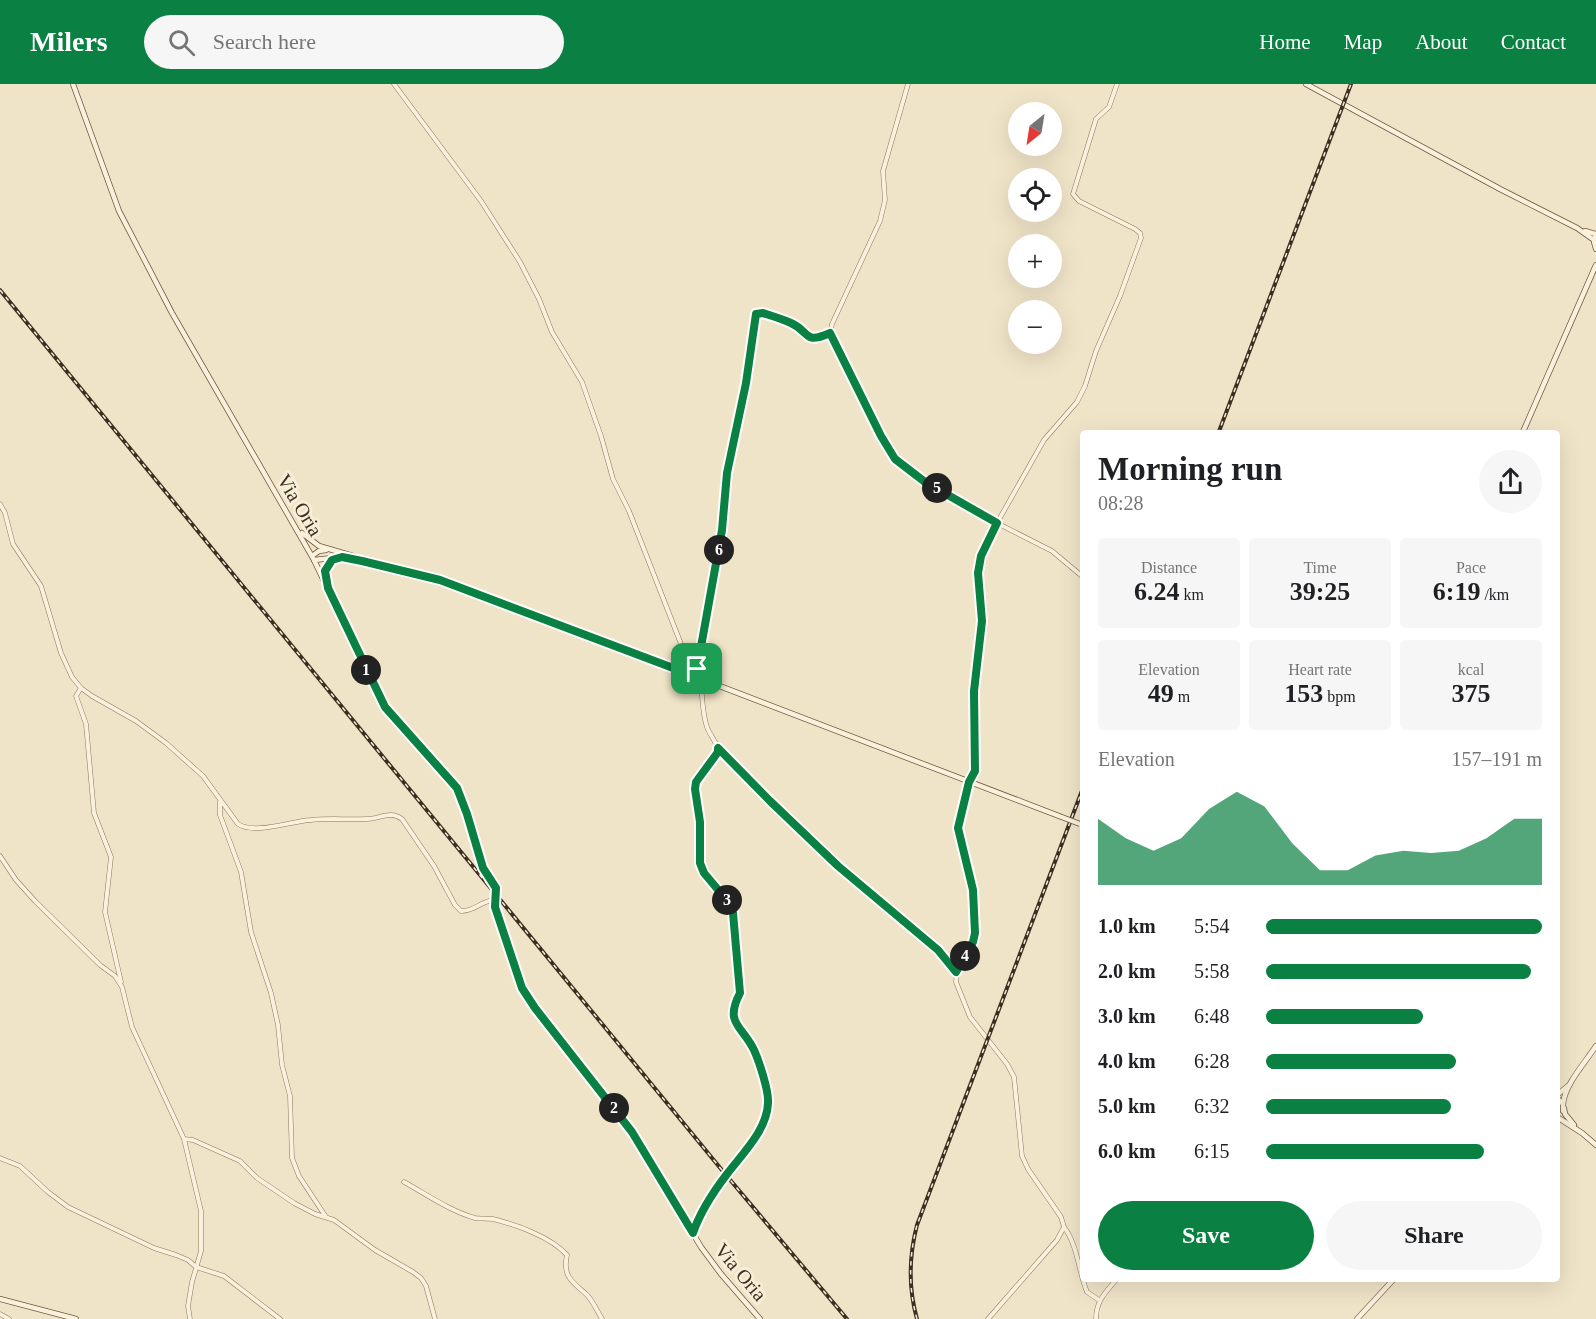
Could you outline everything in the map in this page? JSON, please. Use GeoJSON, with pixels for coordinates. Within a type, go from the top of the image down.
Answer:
{"type":"FeatureCollection","features":[{"type":"Feature","properties":{"kind":"main road","name":"Via Oria"},"geometry":{"type":"LineString","coordinates":[[73,84],[119,211],[182,330],[313,558],[385,707],[457,788],[483,868],[496,888],[495,900],[501,927],[522,988],[535,1008],[632,1132],[693,1233],[721,1274],[760,1319]]}},
{"type":"Feature","properties":{"kind":"main road"},"geometry":{"type":"LineString","coordinates":[[1306,84],[1500,189],[1595,236],[1596,249]]}},
{"type":"Feature","properties":{"kind":"main road"},"geometry":{"type":"LineString","coordinates":[[1590,277],[1596,258]]}},
{"type":"Feature","properties":{"kind":"main road"},"geometry":{"type":"LineString","coordinates":[[1524,430],[1596,265]]}},
{"type":"Feature","properties":{"kind":"main road"},"geometry":{"type":"LineString","coordinates":[[297,529],[313,542],[329,550],[462,587],[1080,824]]}},
{"type":"Feature","properties":{"kind":"main road"},"geometry":{"type":"LineString","coordinates":[[313,558],[319,551],[329,550]]}},
{"type":"Feature","properties":{"kind":"main road"},"geometry":{"type":"LineString","coordinates":[[313,558],[342,557],[393,567]]}},
{"type":"Feature","properties":{"kind":"main road"},"geometry":{"type":"LineString","coordinates":[[328,588],[325,576],[327,565],[332,560],[342,557]]}},
{"type":"Feature","properties":{"kind":"main road"},"geometry":{"type":"LineString","coordinates":[[1560,1094],[1570,1084],[1596,1046]]}},
{"type":"Feature","properties":{"kind":"main road"},"geometry":{"type":"LineString","coordinates":[[1560,1116],[1570,1084]]}},
{"type":"Feature","properties":{"kind":"main road"},"geometry":{"type":"LineString","coordinates":[[1560,1101],[1568,1118],[1596,1145]]}},
{"type":"Feature","properties":{"kind":"main road"},"geometry":{"type":"LineString","coordinates":[[1560,1119],[1582,1133]]}},
{"type":"Feature","properties":{"kind":"main road"},"geometry":{"type":"LineString","coordinates":[[1357,1319],[1391,1282]]}},
{"type":"Feature","properties":{"kind":"main road"},"geometry":{"type":"LineString","coordinates":[[0,1299],[76,1319]]}},
{"type":"Feature","properties":{"kind":"street"},"geometry":{"type":"LineString","coordinates":[[394,84],[492,218],[520,262],[539,299],[552,332],[582,382],[613,479],[629,511],[681,644],[697,669],[705,723],[709,734],[718,748],[770,801],[838,866],[938,950],[956,972],[958,988],[970,1017],[1007,1064],[1014,1077],[1022,1156],[1071,1236],[1080,1271]]}},
{"type":"Feature","properties":{"kind":"street"},"geometry":{"type":"LineString","coordinates":[[908,84],[883,171],[885,200],[880,221],[832,324],[830,333],[881,436],[895,459],[925,482],[1052,551],[1080,574]]}},
{"type":"Feature","properties":{"kind":"street"},"geometry":{"type":"LineString","coordinates":[[956,972],[973,942],[975,933],[973,890],[958,828],[969,782],[975,771],[974,691],[982,621],[978,573],[981,556],[1044,440],[1077,402],[1141,238],[1135,228],[1079,201],[1072,194],[1096,119],[1109,107],[1117,84]]}},
{"type":"Feature","properties":{"kind":"street"},"geometry":{"type":"LineString","coordinates":[[697,669],[722,530],[727,473],[746,383],[756,314],[763,313],[794,324],[808,338],[814,339],[830,333]]}},
{"type":"Feature","properties":{"kind":"street"},"geometry":{"type":"LineString","coordinates":[[0,504],[5,513],[13,544],[41,586],[65,666],[81,688],[136,721],[166,743],[203,777],[238,824],[245,828],[309,820],[368,819],[390,814],[397,815],[434,866],[455,905],[461,911],[469,911],[488,900],[495,900]]}},
{"type":"Feature","properties":{"kind":"street"},"geometry":{"type":"LineString","coordinates":[[81,688],[76,696],[86,724],[94,813],[111,857],[105,912],[122,987],[132,1027],[184,1139],[201,1211],[201,1251],[188,1306],[190,1319]]}},
{"type":"Feature","properties":{"kind":"street"},"geometry":{"type":"LineString","coordinates":[[693,1233],[697,1221],[710,1200],[757,1134],[769,1101],[753,1048],[737,1027],[733,1014],[734,1005],[740,993],[733,913],[730,904],[704,873],[700,863],[700,822],[696,782],[718,752],[718,748]]}},
{"type":"Feature","properties":{"kind":"street"},"geometry":{"type":"LineString","coordinates":[[220,802],[220,814],[241,872],[251,932],[271,993],[278,1025],[282,1065],[290,1096],[292,1158],[299,1176],[326,1217]]}},
{"type":"Feature","properties":{"kind":"street"},"geometry":{"type":"LineString","coordinates":[[0,856],[22,887],[100,965],[115,976],[122,987]]}},
{"type":"Feature","properties":{"kind":"street"},"geometry":{"type":"LineString","coordinates":[[184,1139],[193,1140],[240,1161],[257,1178],[294,1203],[334,1220],[359,1239],[421,1278],[426,1286],[435,1319]]}},
{"type":"Feature","properties":{"kind":"street"},"geometry":{"type":"LineString","coordinates":[[0,1158],[20,1167],[68,1207],[154,1248],[188,1260],[196,1267],[224,1276],[280,1319]]}},
{"type":"Feature","properties":{"kind":"street"},"geometry":{"type":"LineString","coordinates":[[404,1182],[464,1214],[523,1227],[562,1249],[567,1255],[568,1275],[573,1285],[588,1296],[602,1319]]}},
{"type":"Feature","properties":{"kind":"street"},"geometry":{"type":"LineString","coordinates":[[988,1319],[1058,1240],[1064,1227]]}},
{"type":"Feature","properties":{"kind":"street"},"geometry":{"type":"LineString","coordinates":[[1084,1282],[1087,1292],[1099,1300]]}},
{"type":"Feature","properties":{"kind":"street"},"geometry":{"type":"LineString","coordinates":[[1096,1319],[1099,1300],[1114,1282]]}},
{"type":"Feature","properties":{"kind":"street"},"geometry":{"type":"LineString","coordinates":[[0,1314],[9,1319]]}},
{"type":"Feature","properties":{"kind":"railway"},"geometry":{"type":"LineString","coordinates":[[1220,430],[1351,84]]}},
{"type":"Feature","properties":{"kind":"railway"},"geometry":{"type":"LineString","coordinates":[[0,290],[726,1175],[847,1319]]}},
{"type":"Feature","properties":{"kind":"railway"},"geometry":{"type":"LineString","coordinates":[[917,1319],[912,1295],[911,1272],[912,1248],[917,1225],[1080,796]]}},
{"type":"Feature","properties":{"kind":"route"},"geometry":{"type":"LineString","coordinates":[[763,313],[794,324],[808,338],[814,339],[830,333],[881,436],[895,459],[925,482],[997,523],[981,556],[978,573],[982,621],[974,691],[975,771],[969,782],[958,828],[973,890],[975,933],[973,942],[956,972],[938,950],[838,866],[718,748],[712,763],[696,782],[695,796],[700,822],[700,863],[704,873],[730,904],[733,913],[740,993],[734,1005],[733,1014],[737,1027],[753,1048],[758,1059],[769,1101],[757,1134],[726,1175],[697,1221],[693,1233],[632,1132],[535,1008],[522,988],[495,907],[496,888],[483,868],[457,788],[381,701],[328,588],[326,568],[332,560],[342,557],[393,567],[462,587],[697,677],[697,669],[722,530],[727,473],[746,383],[756,314],[763,313]]}}]}
